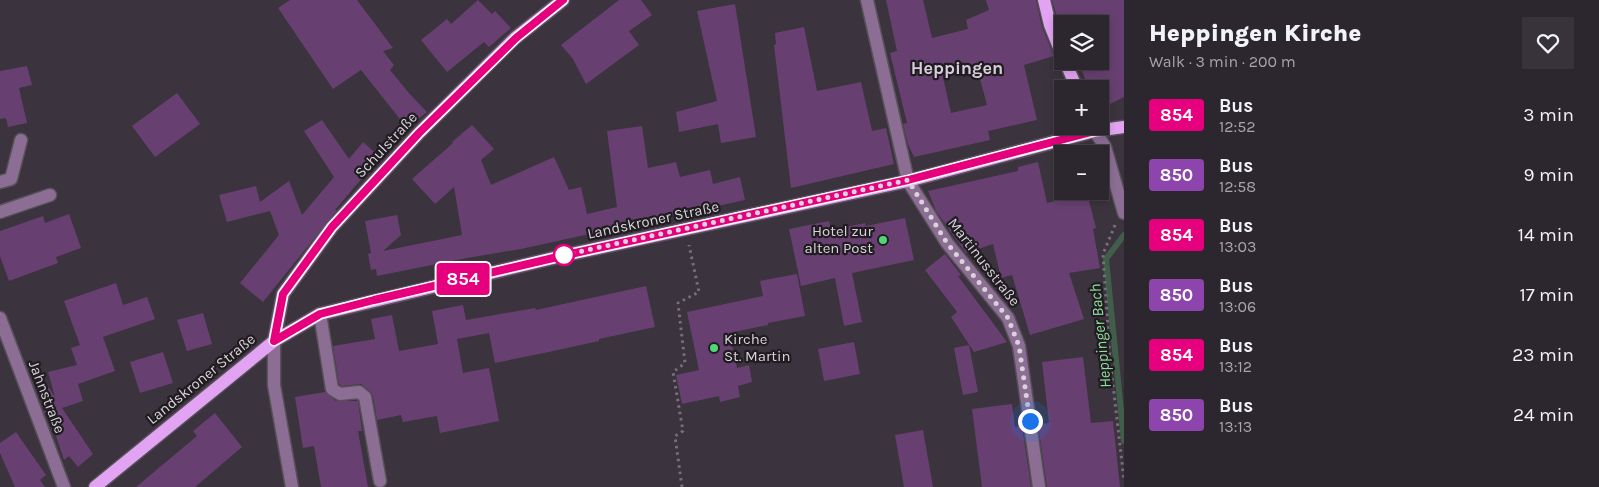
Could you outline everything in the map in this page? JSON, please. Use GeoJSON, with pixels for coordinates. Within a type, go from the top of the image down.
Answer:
{"type":"FeatureCollection","features":[{"type":"Feature","properties":{"kind":"main road","name":"Schulstraße"},"geometry":{"type":"LineString","coordinates":[[274,341],[283,294],[332,227],[419,133],[516,38],[562,0]]}},
{"type":"Feature","properties":{"kind":"main road"},"geometry":{"type":"LineString","coordinates":[[1044,0],[1054,34]]}},
{"type":"Feature","properties":{"kind":"main road","name":"Landskroner Straße"},"geometry":{"type":"LineString","coordinates":[[1109,128],[1124,126]]}},
{"type":"Feature","properties":{"kind":"main road","name":"Landskroner Straße"},"geometry":{"type":"LineString","coordinates":[[95,487],[274,341],[320,314],[566,255],[908,180],[1072,135]]}},
{"type":"Feature","properties":{"kind":"street","name":"Martinusstraße"},"geometry":{"type":"LineString","coordinates":[[867,0],[908,180],[947,243],[1008,318],[1019,346],[1040,487]]}},
{"type":"Feature","properties":{"kind":"street"},"geometry":{"type":"LineString","coordinates":[[1098,135],[1106,147],[1124,209]]}},
{"type":"Feature","properties":{"kind":"street"},"geometry":{"type":"LineString","coordinates":[[0,182],[11,179],[21,140]]}},
{"type":"Feature","properties":{"kind":"street"},"geometry":{"type":"LineString","coordinates":[[0,212],[50,195]]}},
{"type":"Feature","properties":{"kind":"street"},"geometry":{"type":"LineString","coordinates":[[320,314],[332,389],[340,394],[359,392],[365,397],[380,481]]}},
{"type":"Feature","properties":{"kind":"street","name":"Jahnstraße"},"geometry":{"type":"LineString","coordinates":[[0,318],[64,487]]}},
{"type":"Feature","properties":{"kind":"street"},"geometry":{"type":"LineString","coordinates":[[274,341],[274,385],[292,487]]}},
{"type":"Feature","properties":{"kind":"path"},"geometry":{"type":"LineString","coordinates":[[1124,209],[1103,254],[1110,359],[1124,480]]}},
{"type":"Feature","properties":{"kind":"path"},"geometry":{"type":"LineString","coordinates":[[682,487],[675,436],[683,431],[673,372],[685,363],[678,303],[699,292],[686,229]]}},
{"type":"Feature","properties":{"kind":"building"},"geometry":{"type":"Polygon","coordinates":[[[290,0],[357,0],[393,48],[383,51],[394,65],[390,70],[427,112],[407,128],[361,70],[333,89],[278,8],[290,0]]]}},
{"type":"Feature","properties":{"kind":"building"},"geometry":{"type":"Polygon","coordinates":[[[478,0],[492,14],[495,11],[511,28],[489,47],[484,42],[447,72],[421,40],[447,19],[451,24],[478,0]]]}},
{"type":"Feature","properties":{"kind":"building"},"geometry":{"type":"Polygon","coordinates":[[[619,0],[641,0],[652,15],[629,31],[639,45],[586,84],[573,59],[561,45],[619,0]]]}},
{"type":"Feature","properties":{"kind":"building"},"geometry":{"type":"Polygon","coordinates":[[[886,0],[923,0],[932,38],[968,29],[966,20],[989,10],[986,0],[1036,0],[1042,27],[1054,56],[1024,65],[1037,120],[988,131],[990,140],[914,157],[908,144],[903,124],[907,123],[890,53],[897,51],[886,0]],[[976,64],[942,73],[951,113],[987,105],[976,64]]]}},
{"type":"Feature","properties":{"kind":"building"},"geometry":{"type":"Polygon","coordinates":[[[1052,0],[1124,0],[1124,97],[1109,104],[1109,80],[1086,80],[1081,70],[1109,70],[1109,15],[1056,15],[1052,0]]]}},
{"type":"Feature","properties":{"kind":"building"},"geometry":{"type":"Polygon","coordinates":[[[735,4],[756,137],[721,143],[718,124],[679,132],[676,112],[717,101],[697,11],[735,4]]]}},
{"type":"Feature","properties":{"kind":"building"},"geometry":{"type":"Polygon","coordinates":[[[804,27],[817,91],[861,82],[872,131],[886,128],[894,164],[791,188],[774,45],[776,44],[775,33],[804,27]]]}},
{"type":"Feature","properties":{"kind":"building"},"geometry":{"type":"Polygon","coordinates":[[[27,66],[32,85],[19,88],[27,123],[8,127],[6,118],[0,119],[0,71],[27,66]]]}},
{"type":"Feature","properties":{"kind":"building"},"geometry":{"type":"Polygon","coordinates":[[[177,93],[200,124],[155,157],[132,126],[177,93]]]}},
{"type":"Feature","properties":{"kind":"building"},"geometry":{"type":"Polygon","coordinates":[[[322,120],[349,159],[363,142],[380,157],[335,210],[337,210],[263,302],[240,283],[279,235],[270,211],[227,222],[219,195],[256,186],[260,202],[289,181],[302,215],[334,177],[304,131],[322,120]]]}},
{"type":"Feature","properties":{"kind":"building"},"geometry":{"type":"Polygon","coordinates":[[[472,125],[494,149],[481,160],[491,185],[554,157],[569,190],[581,187],[587,214],[617,207],[607,131],[642,126],[648,168],[676,162],[680,177],[710,170],[713,184],[740,177],[745,200],[521,249],[377,276],[376,269],[371,270],[368,254],[371,253],[365,221],[397,215],[401,235],[383,251],[462,235],[454,187],[435,204],[412,179],[472,125]]]}},
{"type":"Feature","properties":{"kind":"building"},"geometry":{"type":"Polygon","coordinates":[[[1038,162],[1047,203],[1059,200],[1089,200],[1096,228],[1093,229],[1100,268],[1069,273],[1084,319],[1030,335],[1012,275],[1001,278],[993,244],[966,253],[936,211],[928,191],[1018,171],[1018,167],[1038,162]]]}},
{"type":"Feature","properties":{"kind":"building"},"geometry":{"type":"Polygon","coordinates":[[[69,214],[81,248],[56,257],[58,263],[9,281],[0,256],[0,231],[43,216],[45,223],[69,214]]]}},
{"type":"Feature","properties":{"kind":"building"},"geometry":{"type":"Polygon","coordinates":[[[905,218],[914,260],[852,273],[862,322],[844,326],[835,278],[801,286],[789,229],[829,221],[831,230],[865,223],[866,226],[905,218]]]}},
{"type":"Feature","properties":{"kind":"building"},"geometry":{"type":"Polygon","coordinates":[[[945,254],[961,275],[958,276],[1007,342],[974,352],[951,317],[957,312],[925,270],[945,254]]]}},
{"type":"Feature","properties":{"kind":"building","name":"Kirche St. Martin"},"geometry":{"type":"Polygon","coordinates":[[[797,274],[805,316],[729,333],[737,368],[749,365],[752,382],[738,386],[740,397],[720,402],[719,396],[682,404],[676,375],[699,370],[687,312],[763,296],[760,281],[797,274]]]}},
{"type":"Feature","properties":{"kind":"building"},"geometry":{"type":"Polygon","coordinates":[[[116,283],[123,305],[147,297],[155,319],[103,337],[115,371],[78,384],[83,401],[62,408],[93,454],[78,467],[69,456],[64,460],[48,412],[44,413],[46,407],[37,380],[42,378],[55,397],[48,372],[77,365],[71,348],[80,345],[64,301],[116,283]]]}},
{"type":"Feature","properties":{"kind":"building"},"geometry":{"type":"Polygon","coordinates":[[[646,286],[655,327],[495,363],[489,333],[457,339],[463,373],[489,368],[499,421],[440,433],[437,416],[403,422],[401,415],[377,420],[373,396],[370,391],[361,384],[342,386],[339,384],[333,346],[375,339],[371,319],[392,315],[399,351],[438,344],[432,311],[463,305],[466,320],[535,308],[536,310],[646,286]]]}},
{"type":"Feature","properties":{"kind":"building"},"geometry":{"type":"Polygon","coordinates":[[[203,313],[212,344],[187,351],[177,320],[203,313]]]}},
{"type":"Feature","properties":{"kind":"building"},"geometry":{"type":"Polygon","coordinates":[[[854,342],[860,374],[824,381],[818,349],[854,342]]]}},
{"type":"Feature","properties":{"kind":"building"},"geometry":{"type":"Polygon","coordinates":[[[969,345],[978,392],[963,395],[954,348],[969,345]]]}},
{"type":"Feature","properties":{"kind":"building"},"geometry":{"type":"Polygon","coordinates":[[[163,352],[173,383],[140,393],[130,362],[163,352]]]}},
{"type":"Feature","properties":{"kind":"building"},"geometry":{"type":"Polygon","coordinates":[[[1083,357],[1091,423],[1113,421],[1120,487],[1047,487],[1038,424],[1049,423],[1042,362],[1083,357]]]}},
{"type":"Feature","properties":{"kind":"building"},"geometry":{"type":"Polygon","coordinates":[[[325,392],[336,401],[358,401],[362,431],[358,431],[368,487],[321,487],[314,446],[303,448],[295,397],[325,392]]]}},
{"type":"Feature","properties":{"kind":"building"},"geometry":{"type":"Polygon","coordinates":[[[1012,404],[1015,427],[1022,426],[1031,487],[982,487],[972,409],[1012,404]]]}},
{"type":"Feature","properties":{"kind":"building"},"geometry":{"type":"Polygon","coordinates":[[[215,413],[242,447],[195,487],[136,487],[197,436],[193,431],[215,413]]]}},
{"type":"Feature","properties":{"kind":"building"},"geometry":{"type":"Polygon","coordinates":[[[923,430],[933,487],[904,487],[895,435],[923,430]]]}},
{"type":"Feature","properties":{"kind":"building"},"geometry":{"type":"Polygon","coordinates":[[[16,432],[46,475],[40,480],[45,487],[15,487],[0,453],[0,443],[16,432]]]}},
{"type":"Feature","properties":{"kind":"waterway","name":"Heppinger Bach"},"geometry":{"type":"LineString","coordinates":[[1124,235],[1106,259],[1124,441]]}},
{"type":"Feature","properties":{"kind":"bus line","name":"854"},"geometry":{"type":"LineString","coordinates":[[563,0],[516,38],[419,133],[332,227],[283,294],[274,341],[320,314],[391,295],[566,255],[842,196],[1080,135]]}},
{"type":"Feature","properties":{"kind":"place","name":"Hotel zur alten Post"},"geometry":{"type":"Point","coordinates":[883,240]}},
{"type":"Feature","properties":{"kind":"place","name":"Kirche St. Martin"},"geometry":{"type":"Point","coordinates":[714,348]}},
{"type":"Feature","properties":{"kind":"district","name":"Heppingen"},"geometry":{"type":"Point","coordinates":[957,68]}},
{"type":"Feature","properties":{"kind":"route"},"geometry":{"type":"LineString","coordinates":[[564,255],[842,196],[908,180],[947,243],[1008,318],[1019,346],[1030,421]]}}]}
